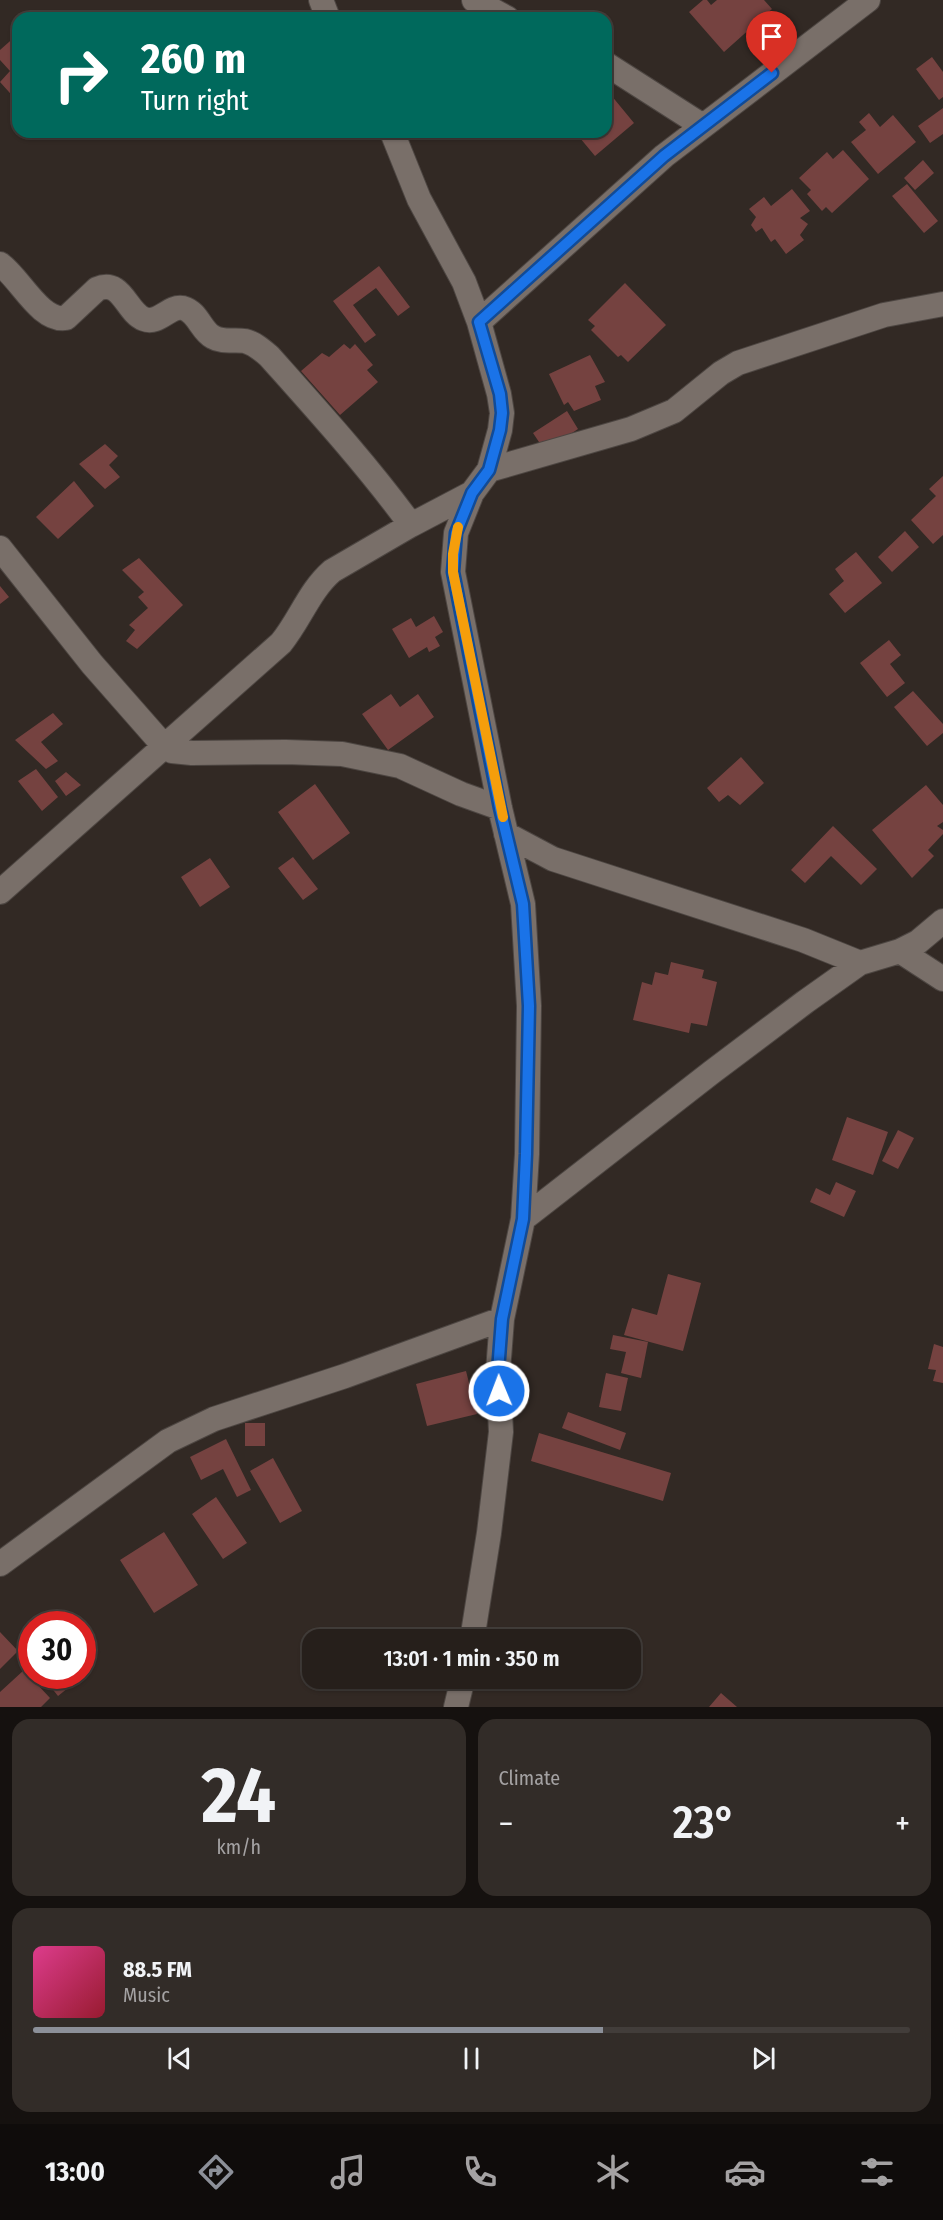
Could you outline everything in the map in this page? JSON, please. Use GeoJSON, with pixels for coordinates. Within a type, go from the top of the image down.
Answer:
{"type":"FeatureCollection","features":[{"type":"Feature","properties":{"kind":"street"},"geometry":{"type":"LineString","coordinates":[[474,0],[496,12]]}},
{"type":"Feature","properties":{"kind":"street"},"geometry":{"type":"LineString","coordinates":[[479,322],[664,156],[868,0]]}},
{"type":"Feature","properties":{"kind":"street"},"geometry":{"type":"LineString","coordinates":[[612,68],[703,126]]}},
{"type":"Feature","properties":{"kind":"street"},"geometry":{"type":"LineString","coordinates":[[394,138],[419,199],[464,282],[479,322],[500,394],[502,413],[500,430],[489,470],[472,493],[456,533],[453,572],[500,808],[523,904],[529,1006],[523,1219],[502,1319],[498,1371],[501,1432],[489,1533],[474,1629]]}},
{"type":"Feature","properties":{"kind":"street"},"geometry":{"type":"LineString","coordinates":[[0,264],[44,311],[56,318],[64,319],[97,289],[103,286],[112,287],[138,315],[146,320],[154,320],[178,308],[184,309],[191,312],[214,338],[244,341],[259,348],[269,356],[374,474],[411,525]]}},
{"type":"Feature","properties":{"kind":"street"},"geometry":{"type":"LineString","coordinates":[[489,470],[631,429],[674,411],[721,373],[738,363],[884,315],[943,304]]}},
{"type":"Feature","properties":{"kind":"street"},"geometry":{"type":"LineString","coordinates":[[0,892],[281,643],[294,627],[314,591],[332,571],[472,493]]}},
{"type":"Feature","properties":{"kind":"street"},"geometry":{"type":"LineString","coordinates":[[0,548],[92,664],[164,746],[172,751],[342,754],[400,766],[461,794],[500,808]]}},
{"type":"Feature","properties":{"kind":"street"},"geometry":{"type":"LineString","coordinates":[[506,834],[553,859],[803,940],[860,963]]}},
{"type":"Feature","properties":{"kind":"street"},"geometry":{"type":"LineString","coordinates":[[523,1219],[712,1072],[860,963],[900,951],[918,942],[943,921]]}},
{"type":"Feature","properties":{"kind":"street"},"geometry":{"type":"LineString","coordinates":[[900,951],[943,979]]}},
{"type":"Feature","properties":{"kind":"street"},"geometry":{"type":"LineString","coordinates":[[0,1564],[168,1441],[214,1419],[345,1376],[502,1319]]}},
{"type":"Feature","properties":{"kind":"street"},"geometry":{"type":"LineString","coordinates":[[456,1707],[460,1689]]}},
{"type":"Feature","properties":{"kind":"building"},"geometry":{"type":"Polygon","coordinates":[[[703,0],[707,0],[711,5],[717,0],[764,0],[772,9],[724,52],[689,12],[703,0]]]}},
{"type":"Feature","properties":{"kind":"building"},"geometry":{"type":"Polygon","coordinates":[[[12,39],[12,95],[0,82],[10,71],[0,60],[0,50],[12,39]]]}},
{"type":"Feature","properties":{"kind":"building"},"geometry":{"type":"Polygon","coordinates":[[[932,57],[943,72],[943,97],[939,100],[916,69],[932,57]]]}},
{"type":"Feature","properties":{"kind":"building"},"geometry":{"type":"Polygon","coordinates":[[[612,96],[634,123],[595,156],[580,138],[612,138],[612,96]]]}},
{"type":"Feature","properties":{"kind":"building"},"geometry":{"type":"Polygon","coordinates":[[[943,108],[943,134],[930,143],[918,126],[943,108]]]}},
{"type":"Feature","properties":{"kind":"building"},"geometry":{"type":"Polygon","coordinates":[[[869,113],[880,127],[893,115],[916,142],[878,174],[851,142],[866,130],[859,122],[869,113]]]}},
{"type":"Feature","properties":{"kind":"building"},"geometry":{"type":"Polygon","coordinates":[[[843,150],[869,179],[832,213],[826,207],[822,211],[807,194],[811,190],[799,178],[827,152],[833,159],[843,150]]]}},
{"type":"Feature","properties":{"kind":"building"},"geometry":{"type":"Polygon","coordinates":[[[923,160],[934,173],[915,190],[904,178],[923,160]]]}},
{"type":"Feature","properties":{"kind":"building"},"geometry":{"type":"Polygon","coordinates":[[[907,184],[938,221],[924,233],[892,196],[907,184]]]}},
{"type":"Feature","properties":{"kind":"building"},"geometry":{"type":"Polygon","coordinates":[[[792,189],[810,211],[800,218],[808,224],[800,235],[804,240],[786,254],[775,239],[771,242],[762,228],[756,232],[751,225],[756,217],[749,209],[764,197],[771,206],[792,189]]]}},
{"type":"Feature","properties":{"kind":"building"},"geometry":{"type":"Polygon","coordinates":[[[379,266],[410,307],[398,316],[376,288],[353,305],[376,335],[365,343],[333,301],[379,266]]]}},
{"type":"Feature","properties":{"kind":"building"},"geometry":{"type":"Polygon","coordinates":[[[625,283],[666,325],[628,362],[621,355],[618,357],[591,330],[595,326],[588,320],[625,283]]]}},
{"type":"Feature","properties":{"kind":"building"},"geometry":{"type":"Polygon","coordinates":[[[344,344],[350,349],[355,344],[373,365],[367,370],[378,382],[340,415],[301,371],[322,353],[329,357],[344,344]]]}},
{"type":"Feature","properties":{"kind":"building"},"geometry":{"type":"Polygon","coordinates":[[[590,355],[605,382],[595,386],[601,400],[574,411],[568,402],[564,405],[549,374],[590,355]]]}},
{"type":"Feature","properties":{"kind":"building"},"geometry":{"type":"Polygon","coordinates":[[[567,411],[578,429],[545,451],[533,433],[567,411]]]}},
{"type":"Feature","properties":{"kind":"building"},"geometry":{"type":"Polygon","coordinates":[[[105,444],[118,456],[109,465],[120,477],[105,489],[79,464],[105,444]]]}},
{"type":"Feature","properties":{"kind":"building"},"geometry":{"type":"Polygon","coordinates":[[[943,476],[943,535],[933,544],[911,520],[936,496],[929,489],[943,476]]]}},
{"type":"Feature","properties":{"kind":"building"},"geometry":{"type":"Polygon","coordinates":[[[74,481],[94,506],[58,539],[36,517],[74,481]]]}},
{"type":"Feature","properties":{"kind":"building"},"geometry":{"type":"Polygon","coordinates":[[[905,531],[919,547],[892,572],[878,557],[905,531]]]}},
{"type":"Feature","properties":{"kind":"building"},"geometry":{"type":"Polygon","coordinates":[[[856,552],[882,583],[845,613],[829,594],[844,581],[835,569],[856,552]]]}},
{"type":"Feature","properties":{"kind":"building"},"geometry":{"type":"Polygon","coordinates":[[[139,558],[183,605],[137,649],[126,641],[135,630],[129,625],[148,608],[138,597],[144,592],[122,570],[139,558]]]}},
{"type":"Feature","properties":{"kind":"building"},"geometry":{"type":"Polygon","coordinates":[[[0,586],[9,597],[0,604],[0,586]]]}},
{"type":"Feature","properties":{"kind":"building"},"geometry":{"type":"Polygon","coordinates":[[[434,616],[443,632],[435,637],[440,646],[429,652],[427,647],[409,658],[392,629],[411,618],[416,627],[434,616]]]}},
{"type":"Feature","properties":{"kind":"building"},"geometry":{"type":"Polygon","coordinates":[[[889,640],[901,655],[890,664],[905,683],[887,697],[860,663],[889,640]]]}},
{"type":"Feature","properties":{"kind":"building"},"geometry":{"type":"Polygon","coordinates":[[[913,691],[943,724],[943,733],[927,746],[894,707],[913,691]]]}},
{"type":"Feature","properties":{"kind":"building"},"geometry":{"type":"Polygon","coordinates":[[[391,694],[400,707],[418,694],[434,717],[388,750],[362,714],[391,694]]]}},
{"type":"Feature","properties":{"kind":"building"},"geometry":{"type":"Polygon","coordinates":[[[53,713],[63,724],[41,742],[58,761],[46,769],[15,740],[53,713]]]}},
{"type":"Feature","properties":{"kind":"building"},"geometry":{"type":"Polygon","coordinates":[[[741,757],[764,783],[740,805],[728,795],[719,802],[707,788],[741,757]]]}},
{"type":"Feature","properties":{"kind":"building"},"geometry":{"type":"Polygon","coordinates":[[[36,769],[58,797],[42,811],[18,781],[36,769]]]}},
{"type":"Feature","properties":{"kind":"building"},"geometry":{"type":"Polygon","coordinates":[[[66,772],[81,785],[66,796],[55,781],[66,772]]]}},
{"type":"Feature","properties":{"kind":"building"},"geometry":{"type":"Polygon","coordinates":[[[315,784],[350,833],[313,860],[278,812],[315,784]]]}},
{"type":"Feature","properties":{"kind":"building"},"geometry":{"type":"Polygon","coordinates":[[[926,785],[943,805],[943,822],[937,826],[943,830],[943,834],[928,850],[934,856],[912,878],[872,830],[926,785]]]}},
{"type":"Feature","properties":{"kind":"building"},"geometry":{"type":"Polygon","coordinates":[[[833,826],[877,869],[861,885],[831,856],[805,883],[791,870],[833,826]]]}},
{"type":"Feature","properties":{"kind":"building"},"geometry":{"type":"Polygon","coordinates":[[[293,857],[318,889],[303,900],[278,868],[293,857]]]}},
{"type":"Feature","properties":{"kind":"building"},"geometry":{"type":"Polygon","coordinates":[[[210,858],[230,887],[200,907],[181,877],[210,858]]]}},
{"type":"Feature","properties":{"kind":"building"},"geometry":{"type":"Polygon","coordinates":[[[671,962],[704,970],[702,978],[717,982],[707,1026],[691,1023],[689,1033],[633,1020],[642,982],[652,985],[655,972],[668,975],[671,962]]]}},
{"type":"Feature","properties":{"kind":"building"},"geometry":{"type":"Polygon","coordinates":[[[847,1117],[888,1132],[873,1175],[832,1160],[847,1117]]]}},
{"type":"Feature","properties":{"kind":"building"},"geometry":{"type":"Polygon","coordinates":[[[898,1130],[914,1138],[898,1169],[882,1161],[898,1130]]]}},
{"type":"Feature","properties":{"kind":"building"},"geometry":{"type":"Polygon","coordinates":[[[836,1182],[856,1191],[844,1217],[810,1202],[816,1188],[830,1195],[836,1182]]]}},
{"type":"Feature","properties":{"kind":"building"},"geometry":{"type":"Polygon","coordinates":[[[668,1274],[701,1283],[683,1351],[624,1335],[632,1308],[657,1315],[668,1274]]]}},
{"type":"Feature","properties":{"kind":"building"},"geometry":{"type":"Polygon","coordinates":[[[613,1335],[648,1342],[641,1378],[621,1373],[626,1352],[610,1349],[613,1335]]]}},
{"type":"Feature","properties":{"kind":"building"},"geometry":{"type":"Polygon","coordinates":[[[934,1344],[943,1347],[943,1383],[933,1381],[936,1370],[928,1369],[934,1344]]]}},
{"type":"Feature","properties":{"kind":"building"},"geometry":{"type":"Polygon","coordinates":[[[466,1371],[477,1414],[427,1426],[416,1384],[466,1371]]]}},
{"type":"Feature","properties":{"kind":"building"},"geometry":{"type":"Polygon","coordinates":[[[606,1373],[628,1378],[621,1411],[599,1407],[606,1373]]]}},
{"type":"Feature","properties":{"kind":"building"},"geometry":{"type":"Polygon","coordinates":[[[568,1412],[626,1433],[620,1450],[562,1428],[568,1412]]]}},
{"type":"Feature","properties":{"kind":"building"},"geometry":{"type":"Polygon","coordinates":[[[245,1423],[265,1423],[265,1446],[245,1446],[245,1423]]]}},
{"type":"Feature","properties":{"kind":"building"},"geometry":{"type":"Polygon","coordinates":[[[539,1433],[671,1473],[663,1501],[531,1461],[539,1433]]]}},
{"type":"Feature","properties":{"kind":"building"},"geometry":{"type":"Polygon","coordinates":[[[226,1439],[251,1490],[237,1497],[223,1469],[201,1480],[190,1457],[226,1439]]]}},
{"type":"Feature","properties":{"kind":"building"},"geometry":{"type":"Polygon","coordinates":[[[273,1458],[302,1511],[280,1523],[250,1471],[273,1458]]]}},
{"type":"Feature","properties":{"kind":"building"},"geometry":{"type":"Polygon","coordinates":[[[216,1497],[247,1543],[223,1559],[192,1514],[216,1497]]]}},
{"type":"Feature","properties":{"kind":"building"},"geometry":{"type":"Polygon","coordinates":[[[164,1532],[198,1585],[154,1613],[120,1560],[164,1532]]]}},
{"type":"Feature","properties":{"kind":"building"},"geometry":{"type":"Polygon","coordinates":[[[0,1632],[18,1651],[0,1669],[0,1632]]]}},
{"type":"Feature","properties":{"kind":"building"},"geometry":{"type":"Polygon","coordinates":[[[18,1676],[18,1689],[42,1689],[50,1698],[41,1707],[0,1707],[0,1692],[18,1676]]]}},
{"type":"Feature","properties":{"kind":"building"},"geometry":{"type":"Polygon","coordinates":[[[52,1689],[67,1689],[58,1696],[52,1689]]]}},
{"type":"Feature","properties":{"kind":"building"},"geometry":{"type":"Polygon","coordinates":[[[721,1693],[737,1707],[709,1707],[721,1693]]]}},
{"type":"Feature","properties":{"kind":"slow traffic"},"geometry":{"type":"LineString","coordinates":[[458,527],[453,554],[453,572],[503,817]]}},
{"type":"Feature","properties":{"kind":"route"},"geometry":{"type":"LineString","coordinates":[[499,1391],[498,1371],[502,1319],[523,1219],[529,1006],[523,904],[500,808],[453,572],[456,533],[472,493],[489,470],[500,430],[502,413],[500,394],[479,322],[664,156],[772,73]]}}]}
